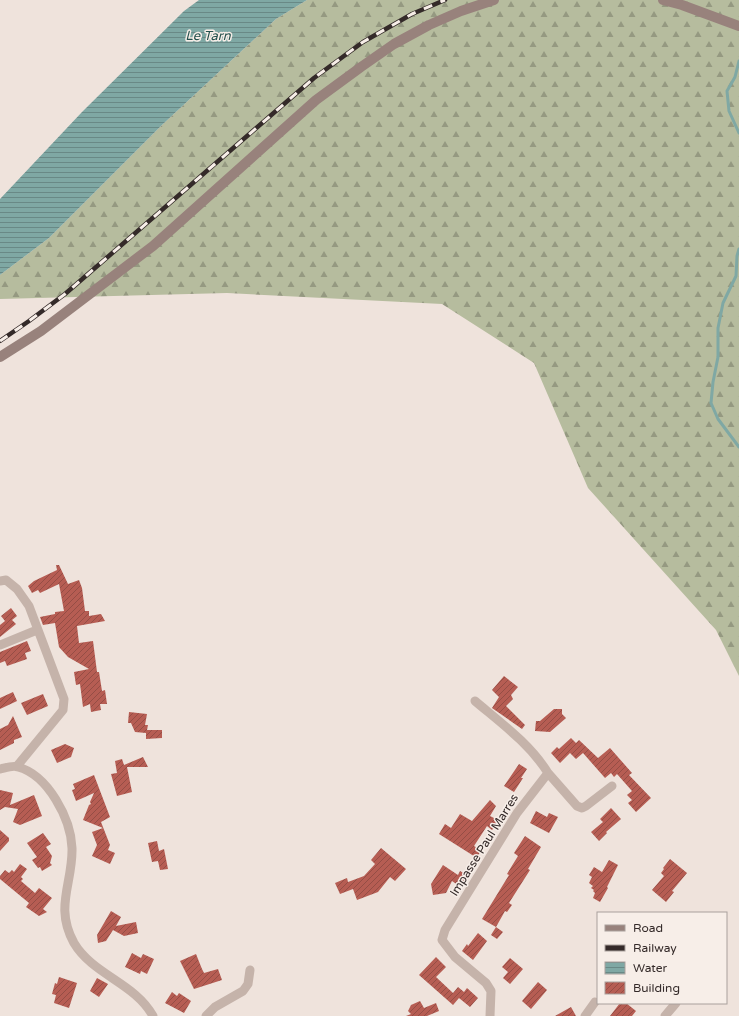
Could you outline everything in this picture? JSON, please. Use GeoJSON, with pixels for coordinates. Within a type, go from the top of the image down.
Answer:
{"type":"FeatureCollection","features":[{"type":"Feature","properties":{"kind":"main road"},"geometry":{"type":"LineString","coordinates":[[0,357],[41,331],[153,246],[316,100],[361,66],[394,44],[429,25],[494,0]]}},
{"type":"Feature","properties":{"kind":"main road"},"geometry":{"type":"LineString","coordinates":[[664,0],[739,26]]}},
{"type":"Feature","properties":{"kind":"street"},"geometry":{"type":"LineString","coordinates":[[0,581],[6,580],[17,589],[29,606],[64,698],[63,710],[17,766]]}},
{"type":"Feature","properties":{"kind":"street"},"geometry":{"type":"LineString","coordinates":[[0,645],[37,630]]}},
{"type":"Feature","properties":{"kind":"street"},"geometry":{"type":"LineString","coordinates":[[475,701],[529,748],[539,759],[548,773],[577,806],[582,808],[586,806],[612,786]]}},
{"type":"Feature","properties":{"kind":"street"},"geometry":{"type":"LineString","coordinates":[[0,769],[17,766],[33,774],[55,797],[69,830],[72,848],[65,900],[66,924],[74,942],[81,954],[92,964],[132,992],[143,1002],[153,1016]]}},
{"type":"Feature","properties":{"kind":"street","name":"Impasse Paul Marres"},"geometry":{"type":"LineString","coordinates":[[492,1016],[491,991],[486,983],[455,956],[442,940],[445,930],[517,813],[548,773]]}},
{"type":"Feature","properties":{"kind":"street"},"geometry":{"type":"LineString","coordinates":[[206,1016],[215,1007],[243,991],[248,984],[250,970]]}},
{"type":"Feature","properties":{"kind":"street"},"geometry":{"type":"LineString","coordinates":[[585,1016],[595,1002]]}},
{"type":"Feature","properties":{"kind":"street"},"geometry":{"type":"LineString","coordinates":[[665,1016],[675,1004]]}},
{"type":"Feature","properties":{"kind":"street"},"geometry":{"type":"LineString","coordinates":[[484,1016],[492,1016]]}},
{"type":"Feature","properties":{"kind":"green space"},"geometry":{"type":"Polygon","coordinates":[[[307,0],[739,0],[739,676],[716,630],[588,488],[534,363],[442,304],[227,293],[0,299],[0,275],[49,238],[162,125],[276,19],[307,0]]]}},
{"type":"Feature","properties":{"kind":"water","name":"Le Tarn"},"geometry":{"type":"Polygon","coordinates":[[[199,0],[307,0],[276,19],[162,125],[49,238],[0,275],[0,199],[82,112],[184,11],[199,0]]]}},
{"type":"Feature","properties":{"kind":"building"},"geometry":{"type":"Polygon","coordinates":[[[56,565],[59,565],[68,584],[79,580],[82,588],[85,611],[89,611],[89,616],[101,614],[105,621],[77,626],[79,643],[93,641],[97,672],[99,672],[102,691],[105,690],[107,704],[100,704],[101,710],[91,712],[90,704],[83,707],[80,684],[76,685],[74,672],[89,669],[68,657],[59,647],[55,623],[43,625],[40,617],[55,614],[55,612],[64,611],[59,584],[40,593],[38,590],[32,593],[28,586],[34,581],[57,570],[56,565]]]}},
{"type":"Feature","properties":{"kind":"building"},"geometry":{"type":"Polygon","coordinates":[[[11,608],[17,616],[12,620],[16,624],[0,637],[0,625],[5,621],[1,616],[11,608]]]}},
{"type":"Feature","properties":{"kind":"building"},"geometry":{"type":"Polygon","coordinates":[[[27,641],[31,651],[25,653],[27,659],[7,666],[5,661],[0,663],[0,652],[27,641]]]}},
{"type":"Feature","properties":{"kind":"building"},"geometry":{"type":"Polygon","coordinates":[[[504,676],[518,687],[511,695],[513,699],[506,706],[525,725],[522,729],[492,708],[499,697],[492,690],[504,676]]]}},
{"type":"Feature","properties":{"kind":"building"},"geometry":{"type":"Polygon","coordinates":[[[13,692],[17,701],[0,709],[0,698],[13,692]]]}},
{"type":"Feature","properties":{"kind":"building"},"geometry":{"type":"Polygon","coordinates":[[[43,694],[48,706],[27,715],[21,703],[43,694]]]}},
{"type":"Feature","properties":{"kind":"building"},"geometry":{"type":"Polygon","coordinates":[[[554,709],[562,709],[562,714],[566,718],[550,732],[535,731],[536,721],[540,721],[554,709]]]}},
{"type":"Feature","properties":{"kind":"building"},"geometry":{"type":"Polygon","coordinates":[[[129,712],[147,714],[145,725],[148,725],[147,730],[162,730],[162,738],[146,739],[146,733],[135,732],[131,723],[128,723],[129,712]]]}},
{"type":"Feature","properties":{"kind":"building"},"geometry":{"type":"Polygon","coordinates":[[[13,716],[22,737],[14,740],[14,743],[0,750],[0,729],[8,725],[13,716]]]}},
{"type":"Feature","properties":{"kind":"building"},"geometry":{"type":"Polygon","coordinates":[[[571,738],[576,743],[579,740],[598,758],[610,748],[632,773],[629,775],[651,798],[636,812],[628,803],[632,800],[627,795],[632,791],[617,774],[614,777],[611,773],[605,778],[583,753],[576,759],[570,753],[560,763],[551,753],[557,747],[559,749],[571,738]]]}},
{"type":"Feature","properties":{"kind":"building"},"geometry":{"type":"Polygon","coordinates":[[[65,744],[74,748],[71,757],[57,763],[51,750],[65,744]]]}},
{"type":"Feature","properties":{"kind":"building"},"geometry":{"type":"Polygon","coordinates":[[[143,757],[148,767],[127,767],[132,792],[117,796],[111,774],[117,773],[115,761],[122,759],[124,765],[143,757]]]}},
{"type":"Feature","properties":{"kind":"building"},"geometry":{"type":"Polygon","coordinates":[[[519,764],[527,769],[514,792],[504,786],[519,764]]]}},
{"type":"Feature","properties":{"kind":"building"},"geometry":{"type":"Polygon","coordinates":[[[94,775],[110,817],[101,822],[110,845],[108,850],[115,853],[110,864],[92,856],[97,845],[92,832],[103,828],[83,820],[89,805],[91,804],[90,802],[94,793],[76,801],[72,790],[75,789],[73,784],[94,775]]]}},
{"type":"Feature","properties":{"kind":"building"},"geometry":{"type":"Polygon","coordinates":[[[0,790],[13,793],[10,805],[34,795],[42,816],[20,825],[13,822],[18,809],[5,807],[0,810],[0,790]]]}},
{"type":"Feature","properties":{"kind":"building"},"geometry":{"type":"Polygon","coordinates":[[[490,800],[496,806],[490,816],[500,821],[492,830],[487,826],[474,846],[481,850],[477,858],[439,834],[445,824],[451,828],[460,814],[472,821],[490,800]]]}},
{"type":"Feature","properties":{"kind":"building"},"geometry":{"type":"Polygon","coordinates":[[[611,808],[621,819],[606,832],[607,833],[599,841],[591,832],[603,822],[600,819],[611,808]]]}},
{"type":"Feature","properties":{"kind":"building"},"geometry":{"type":"Polygon","coordinates":[[[536,811],[547,817],[549,813],[558,817],[549,833],[530,823],[536,811]]]}},
{"type":"Feature","properties":{"kind":"building"},"geometry":{"type":"Polygon","coordinates":[[[0,830],[9,838],[9,841],[0,851],[0,830]]]}},
{"type":"Feature","properties":{"kind":"building"},"geometry":{"type":"Polygon","coordinates":[[[43,833],[51,844],[46,847],[52,856],[50,863],[52,865],[42,871],[40,867],[38,868],[32,860],[37,857],[27,843],[43,833]]]}},
{"type":"Feature","properties":{"kind":"building"},"geometry":{"type":"Polygon","coordinates":[[[525,836],[541,847],[528,869],[530,870],[509,903],[512,905],[507,912],[505,911],[496,927],[482,919],[509,875],[507,874],[518,856],[514,853],[525,836]]]}},
{"type":"Feature","properties":{"kind":"building"},"geometry":{"type":"Polygon","coordinates":[[[157,841],[159,851],[164,849],[168,869],[160,870],[158,861],[152,862],[148,843],[157,841]]]}},
{"type":"Feature","properties":{"kind":"building"},"geometry":{"type":"Polygon","coordinates":[[[381,848],[406,869],[395,881],[390,877],[378,892],[357,900],[353,889],[340,894],[335,883],[347,878],[348,882],[364,876],[375,864],[371,860],[381,848]]]}},
{"type":"Feature","properties":{"kind":"building"},"geometry":{"type":"Polygon","coordinates":[[[670,859],[687,873],[672,891],[674,892],[666,902],[652,890],[664,876],[661,873],[670,859]]]}},
{"type":"Feature","properties":{"kind":"building"},"geometry":{"type":"Polygon","coordinates":[[[609,860],[618,865],[600,902],[593,898],[595,893],[591,888],[593,886],[589,883],[592,877],[589,875],[594,867],[602,872],[609,860]]]}},
{"type":"Feature","properties":{"kind":"building"},"geometry":{"type":"Polygon","coordinates":[[[20,864],[27,869],[21,877],[23,879],[21,881],[35,893],[39,888],[52,898],[43,909],[47,912],[39,916],[26,907],[29,903],[0,879],[0,876],[5,870],[9,873],[12,870],[14,872],[20,864]]]}},
{"type":"Feature","properties":{"kind":"building"},"geometry":{"type":"Polygon","coordinates":[[[443,865],[458,875],[460,871],[469,876],[462,888],[452,881],[446,893],[433,895],[431,884],[443,865]]]}},
{"type":"Feature","properties":{"kind":"building"},"geometry":{"type":"Polygon","coordinates":[[[111,911],[121,917],[116,926],[136,922],[138,933],[124,936],[113,930],[106,941],[98,943],[97,935],[111,911]]]}},
{"type":"Feature","properties":{"kind":"building"},"geometry":{"type":"Polygon","coordinates":[[[496,927],[503,932],[497,939],[491,935],[496,927]]]}},
{"type":"Feature","properties":{"kind":"building"},"geometry":{"type":"Polygon","coordinates":[[[478,933],[487,941],[473,960],[462,951],[478,933]]]}},
{"type":"Feature","properties":{"kind":"building"},"geometry":{"type":"Polygon","coordinates":[[[132,953],[141,958],[143,954],[154,959],[147,974],[141,971],[140,974],[125,967],[132,953]]]}},
{"type":"Feature","properties":{"kind":"building"},"geometry":{"type":"Polygon","coordinates":[[[196,954],[204,973],[218,969],[222,980],[194,989],[180,961],[196,954]]]}},
{"type":"Feature","properties":{"kind":"building"},"geometry":{"type":"Polygon","coordinates":[[[436,957],[446,967],[436,977],[453,993],[458,987],[464,992],[467,988],[478,998],[470,1007],[459,998],[453,1005],[419,975],[436,957]]]}},
{"type":"Feature","properties":{"kind":"building"},"geometry":{"type":"Polygon","coordinates":[[[510,958],[523,969],[510,984],[503,978],[508,972],[502,967],[510,958]]]}},
{"type":"Feature","properties":{"kind":"building"},"geometry":{"type":"Polygon","coordinates":[[[59,977],[77,983],[69,1008],[54,1003],[56,995],[52,994],[55,983],[57,984],[59,977]]]}},
{"type":"Feature","properties":{"kind":"building"},"geometry":{"type":"Polygon","coordinates":[[[97,978],[108,984],[99,997],[90,991],[97,978]]]}},
{"type":"Feature","properties":{"kind":"building"},"geometry":{"type":"Polygon","coordinates":[[[538,982],[547,990],[531,1009],[522,1001],[538,982]]]}},
{"type":"Feature","properties":{"kind":"building"},"geometry":{"type":"Polygon","coordinates":[[[172,992],[177,996],[179,993],[191,1001],[184,1013],[165,1003],[172,992]]]}},
{"type":"Feature","properties":{"kind":"building"},"geometry":{"type":"Polygon","coordinates":[[[420,1001],[424,1008],[436,1003],[439,1011],[427,1016],[406,1016],[411,1014],[408,1011],[411,1005],[420,1001]]]}},
{"type":"Feature","properties":{"kind":"building"},"geometry":{"type":"Polygon","coordinates":[[[619,1004],[627,1004],[636,1011],[632,1016],[610,1016],[619,1004]]]}},
{"type":"Feature","properties":{"kind":"building"},"geometry":{"type":"Polygon","coordinates":[[[571,1007],[576,1016],[555,1016],[571,1007]]]}},
{"type":"Feature","properties":{"kind":"waterway"},"geometry":{"type":"LineString","coordinates":[[739,61],[735,77],[727,91],[729,111],[739,133]]}},
{"type":"Feature","properties":{"kind":"waterway"},"geometry":{"type":"LineString","coordinates":[[739,249],[737,256],[736,276],[723,303],[718,328],[718,357],[711,403],[718,419],[739,447]]}},
{"type":"Feature","properties":{"kind":"railway"},"geometry":{"type":"LineString","coordinates":[[0,341],[65,294],[314,78],[363,42],[412,14],[445,0]]}}]}
